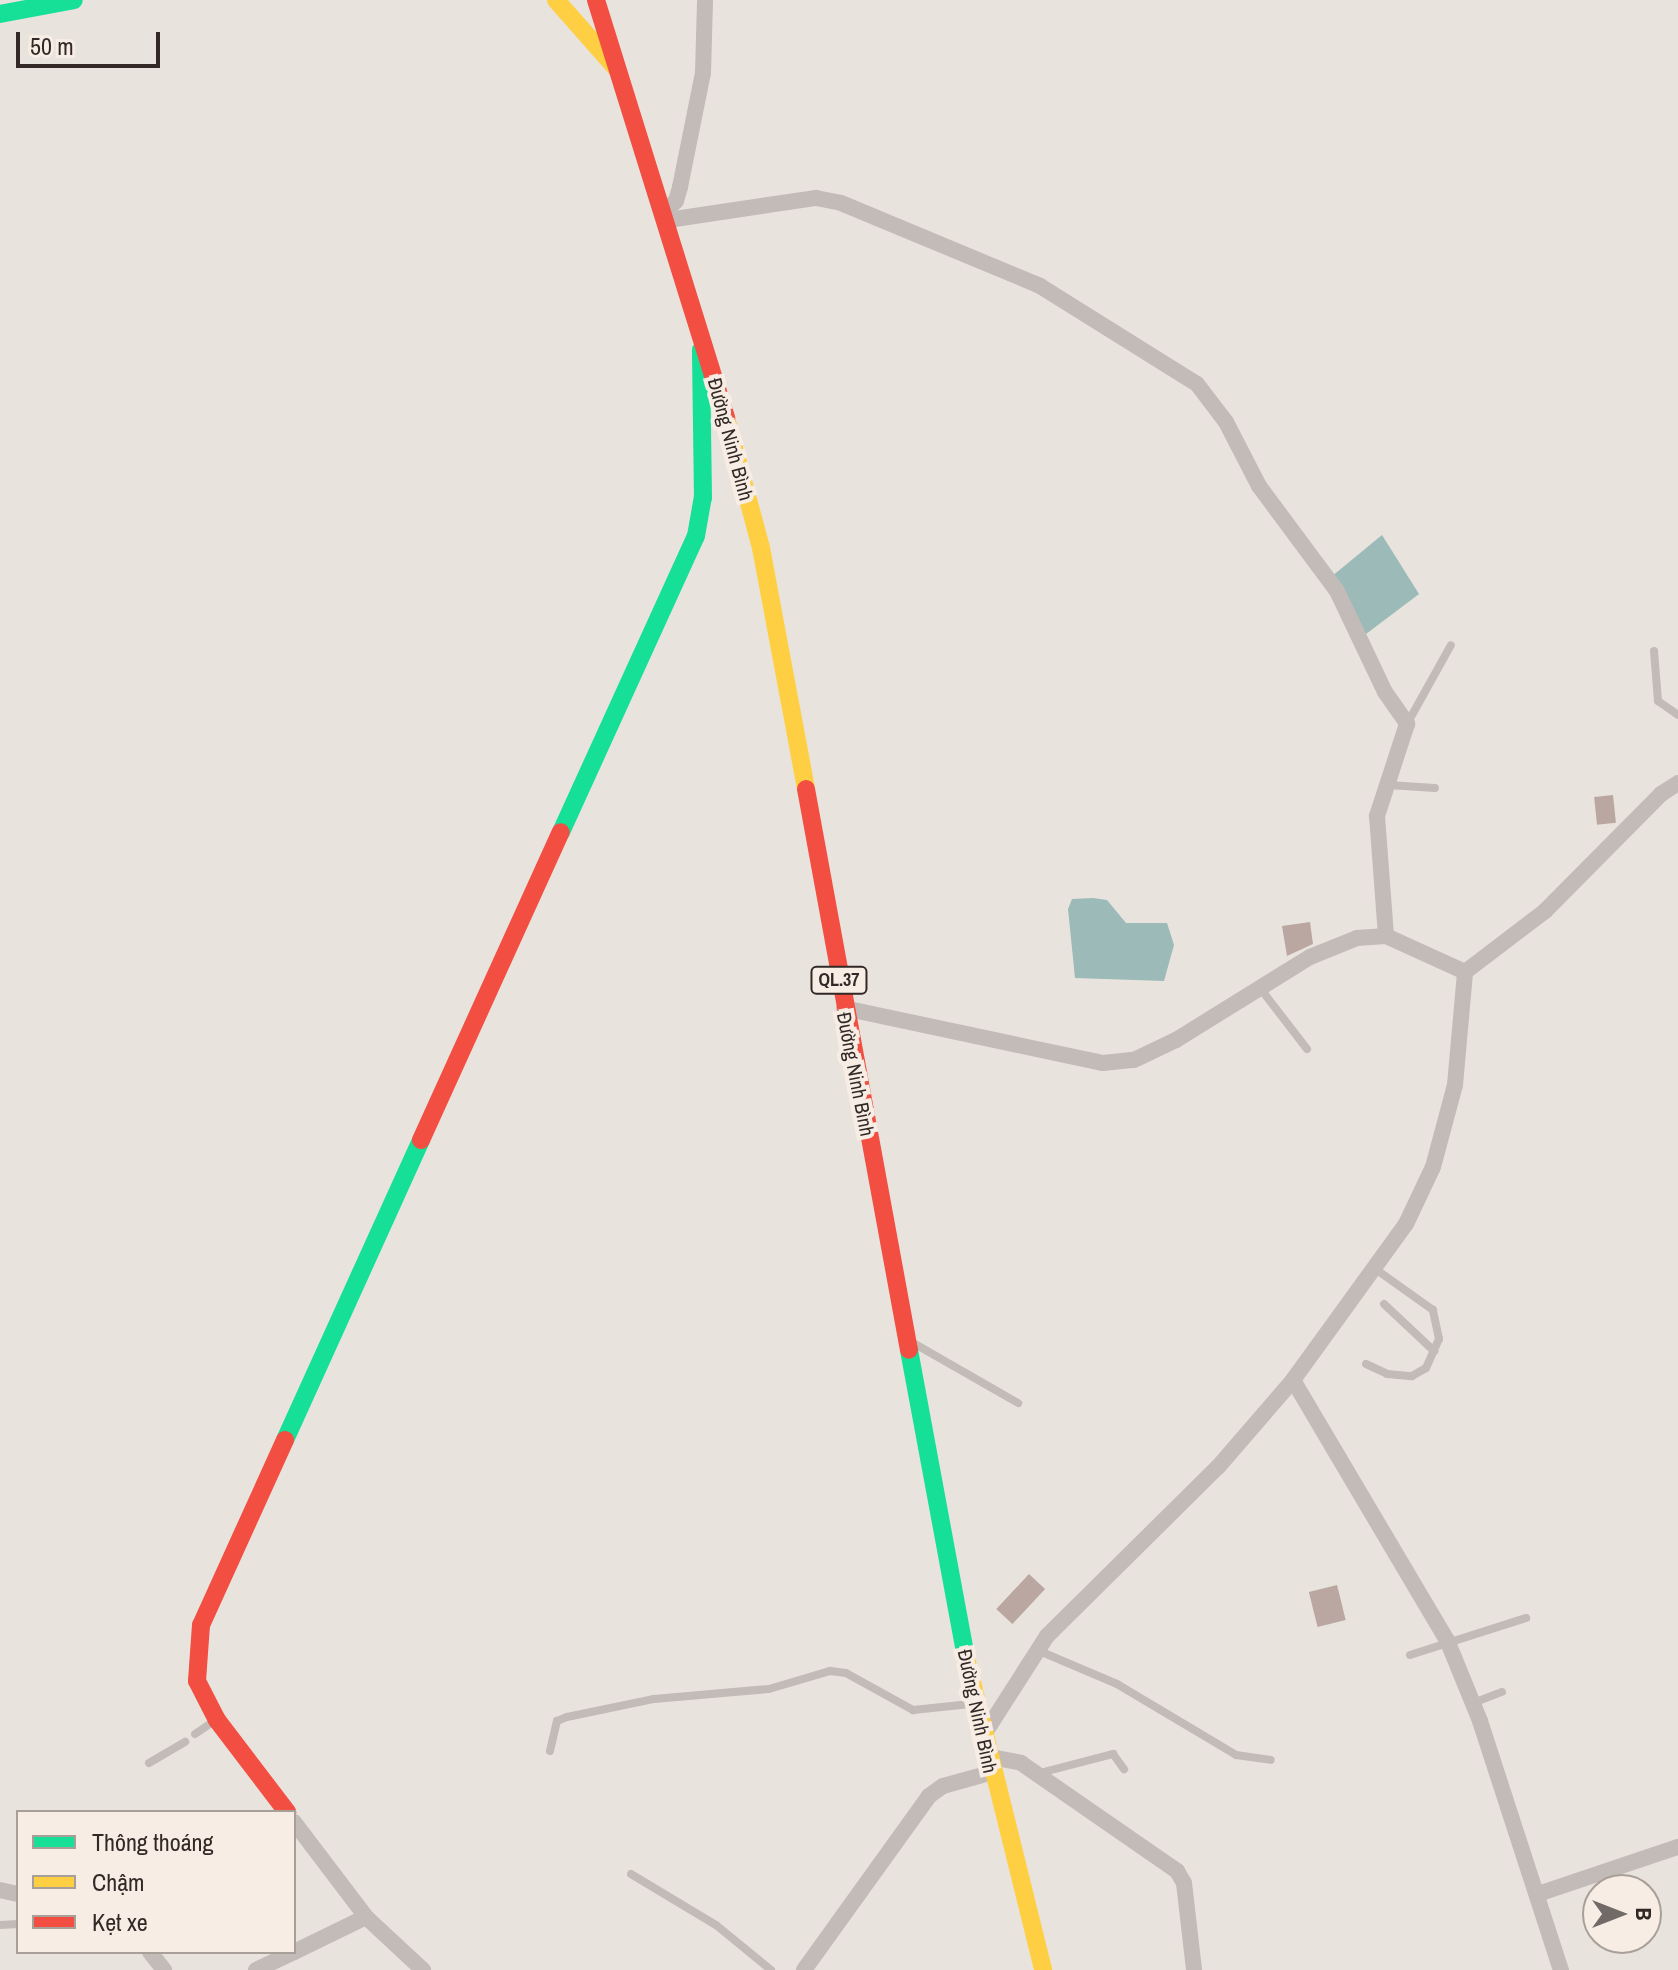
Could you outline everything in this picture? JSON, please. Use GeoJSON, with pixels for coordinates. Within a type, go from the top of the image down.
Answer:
{"type":"FeatureCollection","features":[{"type":"Feature","properties":{"kind":"main road"},"geometry":{"type":"LineString","coordinates":[[0,14],[74,0]]}},
{"type":"Feature","properties":{"kind":"main road"},"geometry":{"type":"LineString","coordinates":[[556,0],[620,73]]}},
{"type":"Feature","properties":{"kind":"main road","name":"Đường Ninh Bình"},"geometry":{"type":"LineString","coordinates":[[596,0],[700,322],[761,548],[975,1704],[1043,1970]]}},
{"type":"Feature","properties":{"kind":"main road"},"geometry":{"type":"LineString","coordinates":[[285,1810],[217,1720],[197,1681],[195,1657],[215,1590],[396,1205],[696,536],[703,498],[700,322]]}},
{"type":"Feature","properties":{"kind":"street"},"geometry":{"type":"LineString","coordinates":[[666,215],[680,187],[703,73],[705,0]]}},
{"type":"Feature","properties":{"kind":"street"},"geometry":{"type":"LineString","coordinates":[[666,215],[816,198],[841,203],[1040,286],[1197,384],[1226,422],[1259,486],[1348,610],[1385,692],[1407,724],[1385,785],[1376,838],[1386,936]]}},
{"type":"Feature","properties":{"kind":"street"},"geometry":{"type":"LineString","coordinates":[[982,1736],[1037,1649],[1218,1467],[1293,1380],[1406,1224],[1440,1145],[1457,1072],[1465,972],[1545,911],[1661,794],[1678,783]]}},
{"type":"Feature","properties":{"kind":"street"},"geometry":{"type":"LineString","coordinates":[[844,1008],[1103,1063],[1134,1060],[1310,957],[1357,938],[1386,936],[1465,972]]}},
{"type":"Feature","properties":{"kind":"street"},"geometry":{"type":"LineString","coordinates":[[1293,1380],[1447,1640],[1538,1894],[1561,1970]]}},
{"type":"Feature","properties":{"kind":"street"},"geometry":{"type":"LineString","coordinates":[[804,1970],[929,1796],[943,1786],[1008,1757],[1177,1871],[1184,1883],[1194,1970]]}},
{"type":"Feature","properties":{"kind":"street"},"geometry":{"type":"LineString","coordinates":[[296,1825],[366,1917],[423,1970]]}},
{"type":"Feature","properties":{"kind":"street"},"geometry":{"type":"LineString","coordinates":[[1538,1894],[1678,1847]]}},
{"type":"Feature","properties":{"kind":"street"},"geometry":{"type":"LineString","coordinates":[[296,1951],[366,1917]]}},
{"type":"Feature","properties":{"kind":"street"},"geometry":{"type":"LineString","coordinates":[[152,1954],[164,1970]]}},
{"type":"Feature","properties":{"kind":"street"},"geometry":{"type":"LineString","coordinates":[[256,1970],[290,1954]]}},
{"type":"Feature","properties":{"kind":"lane"},"geometry":{"type":"LineString","coordinates":[[1407,724],[1451,645]]}},
{"type":"Feature","properties":{"kind":"lane"},"geometry":{"type":"LineString","coordinates":[[1654,651],[1658,701],[1678,715]]}},
{"type":"Feature","properties":{"kind":"lane"},"geometry":{"type":"LineString","coordinates":[[1385,785],[1435,788]]}},
{"type":"Feature","properties":{"kind":"lane"},"geometry":{"type":"LineString","coordinates":[[1260,988],[1307,1049]]}},
{"type":"Feature","properties":{"kind":"lane"},"geometry":{"type":"LineString","coordinates":[[1366,1364],[1387,1374],[1412,1376],[1424,1371],[1439,1339],[1433,1310],[1374,1267]]}},
{"type":"Feature","properties":{"kind":"lane"},"geometry":{"type":"LineString","coordinates":[[1384,1304],[1434,1351]]}},
{"type":"Feature","properties":{"kind":"lane"},"geometry":{"type":"LineString","coordinates":[[907,1340],[1018,1403]]}},
{"type":"Feature","properties":{"kind":"lane"},"geometry":{"type":"LineString","coordinates":[[1410,1655],[1447,1640],[1526,1618]]}},
{"type":"Feature","properties":{"kind":"lane"},"geometry":{"type":"LineString","coordinates":[[1037,1649],[1117,1684],[1236,1755],[1271,1760]]}},
{"type":"Feature","properties":{"kind":"lane"},"geometry":{"type":"LineString","coordinates":[[550,1751],[557,1721],[567,1717],[654,1699],[769,1689],[830,1671],[846,1673],[913,1710],[975,1704]]}},
{"type":"Feature","properties":{"kind":"lane"},"geometry":{"type":"LineString","coordinates":[[1472,1703],[1502,1692]]}},
{"type":"Feature","properties":{"kind":"lane"},"geometry":{"type":"LineString","coordinates":[[195,1734],[217,1720]]}},
{"type":"Feature","properties":{"kind":"lane"},"geometry":{"type":"LineString","coordinates":[[149,1763],[185,1742]]}},
{"type":"Feature","properties":{"kind":"lane"},"geometry":{"type":"LineString","coordinates":[[1035,1774],[1113,1754],[1124,1769]]}},
{"type":"Feature","properties":{"kind":"lane"},"geometry":{"type":"LineString","coordinates":[[631,1874],[703,1916],[771,1970]]}},
{"type":"Feature","properties":{"kind":"water"},"geometry":{"type":"Polygon","coordinates":[[[1382,535],[1419,594],[1366,634],[1331,577],[1382,535]]]}},
{"type":"Feature","properties":{"kind":"water"},"geometry":{"type":"Polygon","coordinates":[[[1072,899],[1107,900],[1126,923],[1167,923],[1174,945],[1164,981],[1075,978],[1068,909],[1072,899]]]}},
{"type":"Feature","properties":{"kind":"building"},"geometry":{"type":"Polygon","coordinates":[[[1613,795],[1616,823],[1597,825],[1594,797],[1613,795]]]}},
{"type":"Feature","properties":{"kind":"building"},"geometry":{"type":"Polygon","coordinates":[[[1310,922],[1313,944],[1287,956],[1282,926],[1310,922]]]}},
{"type":"Feature","properties":{"kind":"building"},"geometry":{"type":"Polygon","coordinates":[[[1029,1574],[1045,1589],[1012,1624],[996,1609],[1029,1574]]]}},
{"type":"Feature","properties":{"kind":"building"},"geometry":{"type":"Polygon","coordinates":[[[1337,1585],[1346,1620],[1318,1627],[1309,1592],[1337,1585]]]}},
{"type":"Feature","properties":{"kind":"traffic: fast"},"geometry":{"type":"LineString","coordinates":[[0,14],[74,0]]}},
{"type":"Feature","properties":{"kind":"traffic: fast"},"geometry":{"type":"LineString","coordinates":[[561,832],[696,536],[703,498],[701,350]]}},
{"type":"Feature","properties":{"kind":"traffic: fast"},"geometry":{"type":"LineString","coordinates":[[285,1440],[421,1140]]}},
{"type":"Feature","properties":{"kind":"traffic: fast"},"geometry":{"type":"LineString","coordinates":[[909,1350],[966,1658]]}},
{"type":"Feature","properties":{"kind":"traffic: slow"},"geometry":{"type":"LineString","coordinates":[[556,0],[616,68]]}},
{"type":"Feature","properties":{"kind":"traffic: slow"},"geometry":{"type":"LineString","coordinates":[[726,418],[761,548],[806,789]]}},
{"type":"Feature","properties":{"kind":"traffic: slow"},"geometry":{"type":"LineString","coordinates":[[966,1658],[1043,1970]]}},
{"type":"Feature","properties":{"kind":"traffic: jam"},"geometry":{"type":"LineString","coordinates":[[596,0],[726,418]]}},
{"type":"Feature","properties":{"kind":"traffic: jam"},"geometry":{"type":"LineString","coordinates":[[806,789],[909,1350]]}},
{"type":"Feature","properties":{"kind":"traffic: jam"},"geometry":{"type":"LineString","coordinates":[[421,1140],[561,832]]}},
{"type":"Feature","properties":{"kind":"traffic: jam"},"geometry":{"type":"LineString","coordinates":[[285,1440],[201,1625],[197,1681],[217,1720],[285,1810]]}}]}
